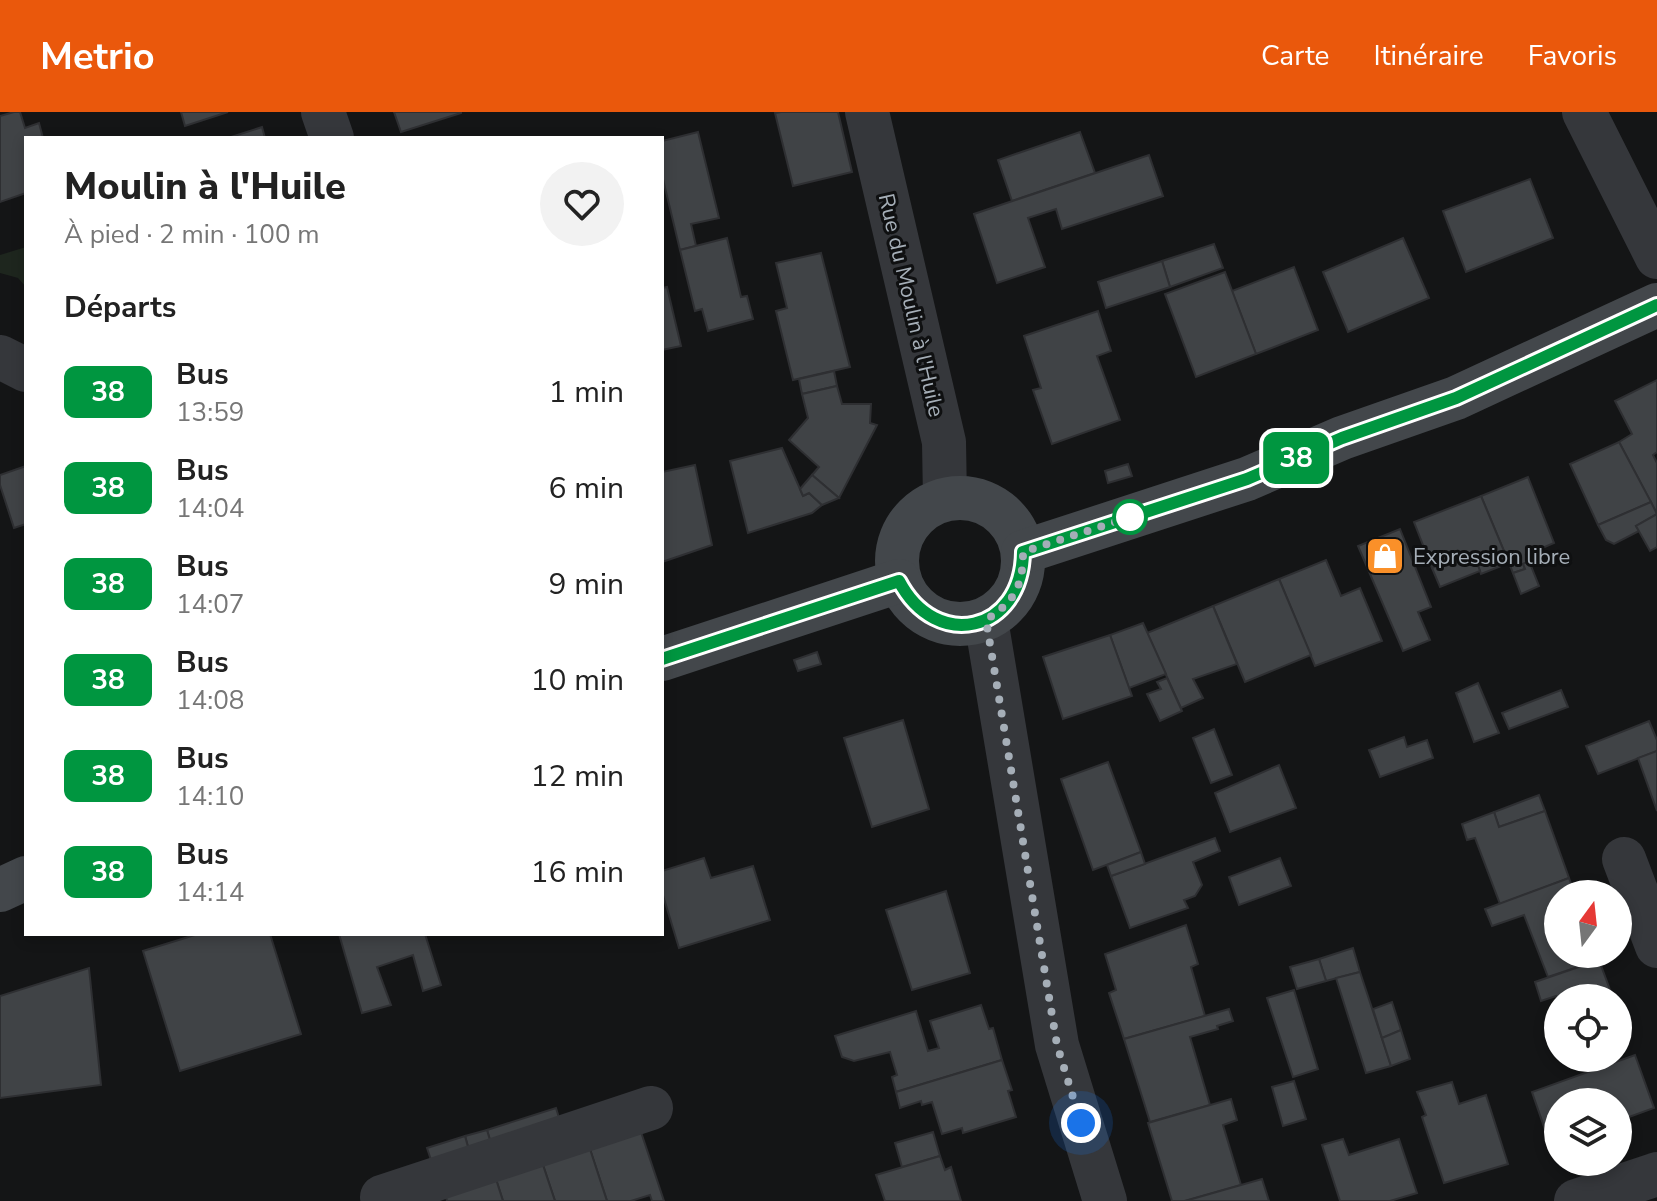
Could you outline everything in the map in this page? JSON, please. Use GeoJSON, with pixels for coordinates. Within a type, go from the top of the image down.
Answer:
{"type":"FeatureCollection","features":[{"type":"Feature","properties":{"kind":"street"},"geometry":{"type":"LineString","coordinates":[[323,112],[331,136]]}},
{"type":"Feature","properties":{"kind":"street","name":"Rue du Moulin à l'Huile"},"geometry":{"type":"LineString","coordinates":[[867,112],[944,442],[945,499]]}},
{"type":"Feature","properties":{"kind":"street"},"geometry":{"type":"LineString","coordinates":[[1584,112],[1657,257]]}},
{"type":"Feature","properties":{"kind":"street"},"geometry":{"type":"LineString","coordinates":[[1023,552],[1247,479],[1342,438],[1456,398],[1657,305]]}},
{"type":"Feature","properties":{"kind":"street"},"geometry":{"type":"LineString","coordinates":[[0,357],[24,369]]}},
{"type":"Feature","properties":{"kind":"street"},"geometry":{"type":"LineString","coordinates":[[966,498],[986,503],[1004,515],[1017,531],[1023,552],[1023,573],[1016,592],[1003,609],[986,620],[965,625],[944,623],[924,615],[909,600],[899,581],[896,560],[900,539],[909,522],[925,508],[945,499],[966,498]]}},
{"type":"Feature","properties":{"kind":"street"},"geometry":{"type":"LineString","coordinates":[[664,658],[899,581]]}},
{"type":"Feature","properties":{"kind":"street"},"geometry":{"type":"LineString","coordinates":[[986,620],[1057,1045],[1105,1201]]}},
{"type":"Feature","properties":{"kind":"street"},"geometry":{"type":"LineString","coordinates":[[1624,859],[1657,946]]}},
{"type":"Feature","properties":{"kind":"street"},"geometry":{"type":"LineString","coordinates":[[0,890],[24,879]]}},
{"type":"Feature","properties":{"kind":"street"},"geometry":{"type":"LineString","coordinates":[[384,1201],[382,1197],[651,1108]]}},
{"type":"Feature","properties":{"kind":"street"},"geometry":{"type":"LineString","coordinates":[[1576,1201],[1657,1174]]}},
{"type":"Feature","properties":{"kind":"shaded area"},"geometry":{"type":"Polygon","coordinates":[[[24,248],[24,285],[18,278],[0,273],[0,255],[24,248]]]}},
{"type":"Feature","properties":{"kind":"building"},"geometry":{"type":"Polygon","coordinates":[[[20,112],[25,128],[39,123],[42,136],[24,136],[24,194],[0,202],[0,116],[20,112]]]}},
{"type":"Feature","properties":{"kind":"building"},"geometry":{"type":"Polygon","coordinates":[[[181,112],[228,112],[185,126],[181,112]]]}},
{"type":"Feature","properties":{"kind":"building"},"geometry":{"type":"Polygon","coordinates":[[[394,112],[461,112],[461,113],[401,132],[394,112]]]}},
{"type":"Feature","properties":{"kind":"building"},"geometry":{"type":"Polygon","coordinates":[[[838,112],[852,172],[793,186],[775,113],[838,112]]]}},
{"type":"Feature","properties":{"kind":"building"},"geometry":{"type":"Polygon","coordinates":[[[262,127],[264,136],[234,136],[262,127]]]}},
{"type":"Feature","properties":{"kind":"building"},"geometry":{"type":"Polygon","coordinates":[[[698,132],[719,218],[691,224],[696,246],[680,250],[664,183],[664,140],[698,132]]]}},
{"type":"Feature","properties":{"kind":"building"},"geometry":{"type":"Polygon","coordinates":[[[1080,132],[1095,173],[1012,201],[998,160],[1080,132]]]}},
{"type":"Feature","properties":{"kind":"building"},"geometry":{"type":"Polygon","coordinates":[[[1149,155],[1163,196],[1062,229],[1056,209],[1028,218],[1045,267],[997,283],[974,214],[1149,155]]]}},
{"type":"Feature","properties":{"kind":"building"},"geometry":{"type":"Polygon","coordinates":[[[1530,179],[1553,238],[1466,272],[1443,211],[1530,179]]]}},
{"type":"Feature","properties":{"kind":"building"},"geometry":{"type":"Polygon","coordinates":[[[727,238],[741,297],[747,296],[753,319],[708,331],[702,309],[695,311],[680,250],[727,238]]]}},
{"type":"Feature","properties":{"kind":"building"},"geometry":{"type":"Polygon","coordinates":[[[1403,238],[1429,298],[1348,332],[1323,272],[1403,238]]]}},
{"type":"Feature","properties":{"kind":"building"},"geometry":{"type":"Polygon","coordinates":[[[1214,244],[1223,268],[1170,287],[1162,261],[1214,244]]]}},
{"type":"Feature","properties":{"kind":"building"},"geometry":{"type":"Polygon","coordinates":[[[821,253],[850,367],[793,380],[776,311],[787,308],[776,263],[821,253]]]}},
{"type":"Feature","properties":{"kind":"building"},"geometry":{"type":"Polygon","coordinates":[[[1162,261],[1170,287],[1106,308],[1098,282],[1162,261]]]}},
{"type":"Feature","properties":{"kind":"building"},"geometry":{"type":"Polygon","coordinates":[[[1294,267],[1318,330],[1256,354],[1232,291],[1294,267]]]}},
{"type":"Feature","properties":{"kind":"building"},"geometry":{"type":"Polygon","coordinates":[[[1225,272],[1256,354],[1196,377],[1165,294],[1225,272]]]}},
{"type":"Feature","properties":{"kind":"building"},"geometry":{"type":"Polygon","coordinates":[[[667,287],[681,346],[664,350],[664,288],[667,287]]]}},
{"type":"Feature","properties":{"kind":"building"},"geometry":{"type":"Polygon","coordinates":[[[1098,311],[1111,351],[1097,356],[1120,420],[1052,444],[1033,390],[1041,388],[1024,336],[1098,311]]]}},
{"type":"Feature","properties":{"kind":"building"},"geometry":{"type":"Polygon","coordinates":[[[834,371],[837,386],[802,394],[799,379],[834,371]]]}},
{"type":"Feature","properties":{"kind":"building"},"geometry":{"type":"Polygon","coordinates":[[[1657,380],[1657,452],[1653,455],[1657,463],[1657,514],[1619,442],[1632,434],[1615,401],[1657,380]]]}},
{"type":"Feature","properties":{"kind":"building"},"geometry":{"type":"Polygon","coordinates":[[[837,386],[842,404],[871,404],[870,423],[877,425],[839,498],[812,475],[819,467],[789,440],[808,418],[802,394],[837,386]]]}},
{"type":"Feature","properties":{"kind":"building"},"geometry":{"type":"Polygon","coordinates":[[[1619,442],[1651,502],[1598,525],[1570,464],[1619,442]]]}},
{"type":"Feature","properties":{"kind":"building"},"geometry":{"type":"Polygon","coordinates":[[[782,448],[803,496],[809,493],[822,505],[812,513],[748,533],[730,461],[782,448]]]}},
{"type":"Feature","properties":{"kind":"building"},"geometry":{"type":"Polygon","coordinates":[[[1128,464],[1132,476],[1108,483],[1105,471],[1128,464]]]}},
{"type":"Feature","properties":{"kind":"building"},"geometry":{"type":"Polygon","coordinates":[[[695,465],[712,545],[664,561],[664,472],[695,465]]]}},
{"type":"Feature","properties":{"kind":"building"},"geometry":{"type":"Polygon","coordinates":[[[24,467],[24,525],[14,528],[0,485],[0,475],[24,467]]]}},
{"type":"Feature","properties":{"kind":"building"},"geometry":{"type":"Polygon","coordinates":[[[812,475],[839,498],[822,505],[809,493],[803,496],[800,489],[812,475]]]}},
{"type":"Feature","properties":{"kind":"building"},"geometry":{"type":"Polygon","coordinates":[[[1528,477],[1554,543],[1526,555],[1529,561],[1523,564],[1525,569],[1513,573],[1481,496],[1528,477]]]}},
{"type":"Feature","properties":{"kind":"building"},"geometry":{"type":"Polygon","coordinates":[[[1481,496],[1509,563],[1481,574],[1473,552],[1432,568],[1414,522],[1481,496]]]}},
{"type":"Feature","properties":{"kind":"building"},"geometry":{"type":"Polygon","coordinates":[[[1651,502],[1657,514],[1636,526],[1639,531],[1614,544],[1606,540],[1598,525],[1651,502]]]}},
{"type":"Feature","properties":{"kind":"building"},"geometry":{"type":"Polygon","coordinates":[[[1657,514],[1657,547],[1650,551],[1636,526],[1657,514]]]}},
{"type":"Feature","properties":{"kind":"building"},"geometry":{"type":"Polygon","coordinates":[[[1400,529],[1431,607],[1418,612],[1430,640],[1403,651],[1358,546],[1400,529]]]}},
{"type":"Feature","properties":{"kind":"building"},"geometry":{"type":"Polygon","coordinates":[[[1473,552],[1480,571],[1440,587],[1432,568],[1473,552]]]}},
{"type":"Feature","properties":{"kind":"building"},"geometry":{"type":"Polygon","coordinates":[[[1326,560],[1341,596],[1360,588],[1382,641],[1315,666],[1279,579],[1326,560]]]}},
{"type":"Feature","properties":{"kind":"building"},"geometry":{"type":"Polygon","coordinates":[[[1529,561],[1539,586],[1521,594],[1513,573],[1525,569],[1523,564],[1529,561]]]}},
{"type":"Feature","properties":{"kind":"building"},"geometry":{"type":"Polygon","coordinates":[[[1279,579],[1311,655],[1245,682],[1213,606],[1279,579]]]}},
{"type":"Feature","properties":{"kind":"building"},"geometry":{"type":"Polygon","coordinates":[[[1213,606],[1237,664],[1193,679],[1203,698],[1181,708],[1147,633],[1213,606]]]}},
{"type":"Feature","properties":{"kind":"building"},"geometry":{"type":"Polygon","coordinates":[[[1143,623],[1166,674],[1129,688],[1110,635],[1143,623]]]}},
{"type":"Feature","properties":{"kind":"building"},"geometry":{"type":"Polygon","coordinates":[[[1110,635],[1132,696],[1063,719],[1043,657],[1110,635]]]}},
{"type":"Feature","properties":{"kind":"building"},"geometry":{"type":"Polygon","coordinates":[[[817,652],[821,664],[798,671],[794,660],[817,652]]]}},
{"type":"Feature","properties":{"kind":"building"},"geometry":{"type":"Polygon","coordinates":[[[1167,678],[1182,711],[1160,721],[1147,694],[1161,689],[1157,682],[1167,678]]]}},
{"type":"Feature","properties":{"kind":"building"},"geometry":{"type":"Polygon","coordinates":[[[1478,683],[1499,733],[1474,742],[1456,693],[1478,683]]]}},
{"type":"Feature","properties":{"kind":"building"},"geometry":{"type":"Polygon","coordinates":[[[1561,690],[1568,707],[1509,729],[1502,713],[1561,690]]]}},
{"type":"Feature","properties":{"kind":"building"},"geometry":{"type":"Polygon","coordinates":[[[903,720],[929,809],[872,827],[844,738],[903,720]]]}},
{"type":"Feature","properties":{"kind":"building"},"geometry":{"type":"Polygon","coordinates":[[[1649,721],[1657,740],[1657,751],[1598,774],[1586,746],[1649,721]]]}},
{"type":"Feature","properties":{"kind":"building"},"geometry":{"type":"Polygon","coordinates":[[[1214,729],[1232,775],[1211,783],[1193,738],[1214,729]]]}},
{"type":"Feature","properties":{"kind":"building"},"geometry":{"type":"Polygon","coordinates":[[[1404,737],[1407,747],[1427,740],[1433,758],[1380,777],[1369,750],[1404,737]]]}},
{"type":"Feature","properties":{"kind":"building"},"geometry":{"type":"Polygon","coordinates":[[[1657,751],[1657,811],[1638,758],[1657,751]]]}},
{"type":"Feature","properties":{"kind":"building"},"geometry":{"type":"Polygon","coordinates":[[[1108,762],[1141,852],[1093,870],[1061,779],[1108,762]]]}},
{"type":"Feature","properties":{"kind":"building"},"geometry":{"type":"Polygon","coordinates":[[[1279,765],[1296,808],[1230,832],[1215,793],[1279,765]]]}},
{"type":"Feature","properties":{"kind":"building"},"geometry":{"type":"Polygon","coordinates":[[[1539,795],[1545,811],[1499,827],[1494,812],[1539,795]]]}},
{"type":"Feature","properties":{"kind":"building"},"geometry":{"type":"Polygon","coordinates":[[[1545,811],[1569,878],[1544,880],[1544,887],[1500,904],[1475,838],[1467,840],[1462,824],[1494,812],[1499,827],[1545,811]]]}},
{"type":"Feature","properties":{"kind":"building"},"geometry":{"type":"Polygon","coordinates":[[[1215,838],[1220,851],[1193,862],[1202,885],[1195,896],[1184,900],[1188,908],[1130,928],[1111,876],[1215,838]]]}},
{"type":"Feature","properties":{"kind":"building"},"geometry":{"type":"Polygon","coordinates":[[[1141,852],[1145,864],[1111,876],[1107,865],[1141,852]]]}},
{"type":"Feature","properties":{"kind":"building"},"geometry":{"type":"Polygon","coordinates":[[[704,858],[711,878],[753,866],[770,920],[679,948],[664,899],[664,870],[704,858]]]}},
{"type":"Feature","properties":{"kind":"building"},"geometry":{"type":"Polygon","coordinates":[[[1280,858],[1291,886],[1239,905],[1229,877],[1280,858]]]}},
{"type":"Feature","properties":{"kind":"building"},"geometry":{"type":"Polygon","coordinates":[[[1544,887],[1544,967],[1524,915],[1492,926],[1485,909],[1544,887]]]}},
{"type":"Feature","properties":{"kind":"building"},"geometry":{"type":"Polygon","coordinates":[[[946,891],[970,973],[912,990],[886,910],[946,891]]]}},
{"type":"Feature","properties":{"kind":"building"},"geometry":{"type":"Polygon","coordinates":[[[1186,925],[1198,964],[1191,967],[1205,1016],[1124,1039],[1109,993],[1116,990],[1105,954],[1186,925]]]}},
{"type":"Feature","properties":{"kind":"building"},"geometry":{"type":"Polygon","coordinates":[[[192,936],[271,936],[301,1034],[180,1071],[143,951],[192,936]]]}},
{"type":"Feature","properties":{"kind":"building"},"geometry":{"type":"Polygon","coordinates":[[[340,936],[426,936],[441,985],[423,991],[413,955],[377,967],[391,1005],[362,1013],[340,936]]]}},
{"type":"Feature","properties":{"kind":"building"},"geometry":{"type":"Polygon","coordinates":[[[1353,948],[1360,972],[1326,981],[1319,959],[1353,948]]]}},
{"type":"Feature","properties":{"kind":"building"},"geometry":{"type":"Polygon","coordinates":[[[1319,959],[1326,981],[1297,989],[1290,967],[1319,959]]]}},
{"type":"Feature","properties":{"kind":"building"},"geometry":{"type":"Polygon","coordinates":[[[89,968],[101,1085],[0,1098],[0,996],[89,968]]]}},
{"type":"Feature","properties":{"kind":"building"},"geometry":{"type":"Polygon","coordinates":[[[1545,968],[1575,968],[1548,977],[1545,968]]]}},
{"type":"Feature","properties":{"kind":"building"},"geometry":{"type":"Polygon","coordinates":[[[1576,968],[1602,968],[1608,984],[1544,984],[1544,1000],[1541,1001],[1535,982],[1576,968]]]}},
{"type":"Feature","properties":{"kind":"building"},"geometry":{"type":"Polygon","coordinates":[[[1360,972],[1391,1066],[1366,1073],[1336,978],[1360,972]]]}},
{"type":"Feature","properties":{"kind":"building"},"geometry":{"type":"Polygon","coordinates":[[[1294,990],[1318,1069],[1293,1077],[1267,998],[1294,990]]]}},
{"type":"Feature","properties":{"kind":"building"},"geometry":{"type":"Polygon","coordinates":[[[1392,1002],[1401,1030],[1382,1038],[1373,1009],[1392,1002]]]}},
{"type":"Feature","properties":{"kind":"building"},"geometry":{"type":"Polygon","coordinates":[[[981,1005],[989,1029],[993,1028],[1002,1060],[896,1092],[892,1077],[897,1075],[890,1052],[854,1061],[842,1057],[835,1036],[916,1011],[928,1051],[939,1048],[930,1021],[981,1005]]]}},
{"type":"Feature","properties":{"kind":"building"},"geometry":{"type":"Polygon","coordinates":[[[1229,1009],[1233,1021],[1190,1037],[1210,1105],[1150,1122],[1124,1039],[1229,1009]]]}},
{"type":"Feature","properties":{"kind":"building"},"geometry":{"type":"Polygon","coordinates":[[[1401,1030],[1410,1059],[1391,1066],[1382,1038],[1401,1030]]]}},
{"type":"Feature","properties":{"kind":"building"},"geometry":{"type":"Polygon","coordinates":[[[1635,1055],[1654,1108],[1632,1116],[1632,1088],[1544,1088],[1544,1127],[1532,1092],[1588,1072],[1632,1072],[1632,1056],[1635,1055]]]}},
{"type":"Feature","properties":{"kind":"building"},"geometry":{"type":"Polygon","coordinates":[[[1002,1060],[1012,1090],[1008,1091],[1016,1117],[963,1133],[962,1128],[942,1134],[932,1102],[922,1105],[921,1101],[900,1108],[896,1092],[1002,1060]]]}},
{"type":"Feature","properties":{"kind":"building"},"geometry":{"type":"Polygon","coordinates":[[[1294,1081],[1306,1119],[1283,1126],[1272,1087],[1294,1081]]]}},
{"type":"Feature","properties":{"kind":"building"},"geometry":{"type":"Polygon","coordinates":[[[1452,1082],[1459,1104],[1486,1095],[1508,1164],[1444,1183],[1417,1092],[1452,1082]]]}},
{"type":"Feature","properties":{"kind":"building"},"geometry":{"type":"Polygon","coordinates":[[[1231,1099],[1237,1120],[1223,1125],[1241,1185],[1185,1201],[1172,1201],[1148,1123],[1231,1099]]]}},
{"type":"Feature","properties":{"kind":"building"},"geometry":{"type":"Polygon","coordinates":[[[556,1108],[561,1124],[492,1147],[487,1130],[556,1108]]]}},
{"type":"Feature","properties":{"kind":"building"},"geometry":{"type":"Polygon","coordinates":[[[640,1129],[664,1201],[652,1201],[650,1195],[631,1201],[607,1201],[589,1146],[640,1129]]]}},
{"type":"Feature","properties":{"kind":"building"},"geometry":{"type":"Polygon","coordinates":[[[487,1130],[492,1147],[470,1154],[465,1136],[487,1130]]]}},
{"type":"Feature","properties":{"kind":"building"},"geometry":{"type":"Polygon","coordinates":[[[933,1132],[940,1156],[902,1167],[895,1143],[933,1132]]]}},
{"type":"Feature","properties":{"kind":"building"},"geometry":{"type":"Polygon","coordinates":[[[465,1136],[470,1154],[433,1166],[427,1148],[465,1136]]]}},
{"type":"Feature","properties":{"kind":"building"},"geometry":{"type":"Polygon","coordinates":[[[1343,1139],[1349,1155],[1399,1139],[1417,1193],[1390,1201],[1340,1201],[1322,1145],[1343,1139]]]}},
{"type":"Feature","properties":{"kind":"building"},"geometry":{"type":"Polygon","coordinates":[[[589,1146],[607,1201],[555,1201],[542,1162],[589,1146]]]}},
{"type":"Feature","properties":{"kind":"building"},"geometry":{"type":"Polygon","coordinates":[[[940,1156],[945,1170],[951,1167],[961,1201],[885,1201],[876,1175],[940,1156]]]}},
{"type":"Feature","properties":{"kind":"building"},"geometry":{"type":"Polygon","coordinates":[[[542,1162],[555,1201],[503,1201],[495,1176],[542,1162]]]}},
{"type":"Feature","properties":{"kind":"building"},"geometry":{"type":"Polygon","coordinates":[[[495,1176],[503,1201],[447,1201],[445,1193],[495,1176]]]}},
{"type":"Feature","properties":{"kind":"building"},"geometry":{"type":"Polygon","coordinates":[[[1262,1179],[1269,1201],[1185,1201],[1262,1179]]]}},
{"type":"Feature","properties":{"kind":"bus line","name":"38"},"geometry":{"type":"LineString","coordinates":[[664,658],[899,581],[909,600],[924,615],[944,623],[965,625],[986,620],[1003,609],[1016,592],[1023,573],[1023,552],[1247,479],[1342,438],[1456,398],[1657,305]]}},
{"type":"Feature","properties":{"kind":"place","name":"Expression libre"},"geometry":{"type":"Point","coordinates":[1385,556]}},
{"type":"Feature","properties":{"kind":"route"},"geometry":{"type":"LineString","coordinates":[[1081,1123],[1057,1045],[986,620],[1003,609],[1016,592],[1023,573],[1023,552],[1130,517]]}}]}
